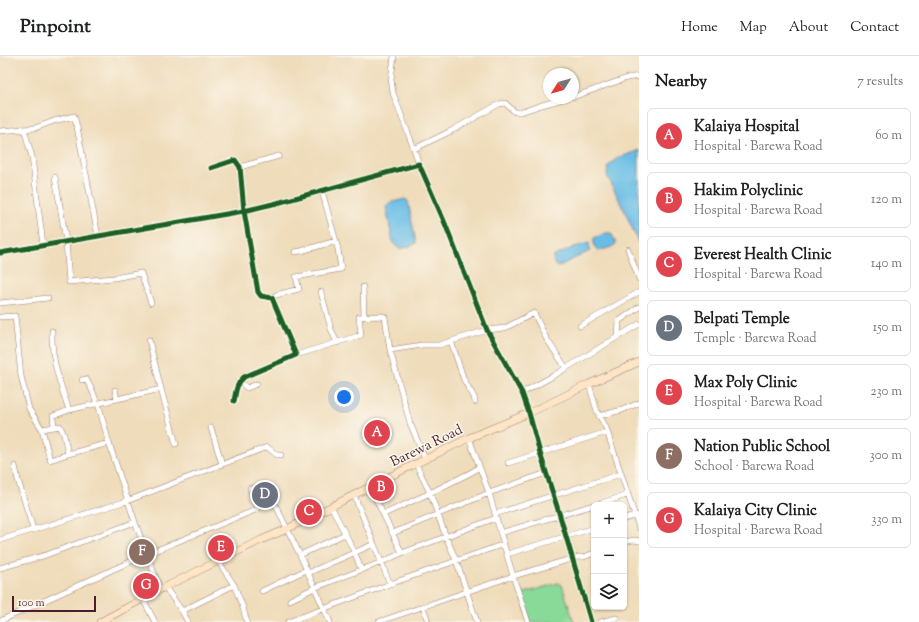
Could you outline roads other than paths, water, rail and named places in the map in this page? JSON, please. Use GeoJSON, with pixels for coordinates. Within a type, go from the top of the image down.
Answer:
{"type":"FeatureCollection","features":[{"type":"Feature","properties":{"kind":"main road","name":"Barewa Road"},"geometry":{"type":"LineString","coordinates":[[100,622],[163,588],[261,540],[287,529],[425,459],[639,362]]}},
{"type":"Feature","properties":{"kind":"street"},"geometry":{"type":"LineString","coordinates":[[394,56],[391,79],[393,92],[419,164],[444,221],[486,330],[522,393],[573,558],[591,622]]}},
{"type":"Feature","properties":{"kind":"street"},"geometry":{"type":"LineString","coordinates":[[579,94],[627,78],[639,76]]}},
{"type":"Feature","properties":{"kind":"street"},"geometry":{"type":"LineString","coordinates":[[414,149],[451,131],[500,104],[505,103],[515,112],[521,112],[546,104]]}},
{"type":"Feature","properties":{"kind":"street"},"geometry":{"type":"LineString","coordinates":[[0,131],[36,128],[54,120],[74,116],[79,134],[98,236]]}},
{"type":"Feature","properties":{"kind":"street"},"geometry":{"type":"LineString","coordinates":[[22,129],[25,132],[32,157],[43,245]]}},
{"type":"Feature","properties":{"kind":"street"},"geometry":{"type":"LineString","coordinates":[[240,167],[279,156]]}},
{"type":"Feature","properties":{"kind":"street"},"geometry":{"type":"LineString","coordinates":[[211,168],[235,160],[240,167],[244,211],[258,292],[261,296],[272,298],[276,295],[299,289],[296,277],[341,268],[336,241],[322,191]]}},
{"type":"Feature","properties":{"kind":"street"},"geometry":{"type":"LineString","coordinates":[[0,253],[244,211],[419,164]]}},
{"type":"Feature","properties":{"kind":"street"},"geometry":{"type":"LineString","coordinates":[[55,177],[66,241],[69,282],[114,278],[141,273],[151,303]]}},
{"type":"Feature","properties":{"kind":"street"},"geometry":{"type":"LineString","coordinates":[[295,252],[336,241]]}},
{"type":"Feature","properties":{"kind":"street"},"geometry":{"type":"LineString","coordinates":[[628,249],[639,279]]}},
{"type":"Feature","properties":{"kind":"street"},"geometry":{"type":"LineString","coordinates":[[363,287],[364,317]]}},
{"type":"Feature","properties":{"kind":"street"},"geometry":{"type":"LineString","coordinates":[[321,292],[331,330],[337,343]]}},
{"type":"Feature","properties":{"kind":"street"},"geometry":{"type":"LineString","coordinates":[[580,326],[639,292]]}},
{"type":"Feature","properties":{"kind":"street"},"geometry":{"type":"LineString","coordinates":[[0,303],[48,298]]}},
{"type":"Feature","properties":{"kind":"street"},"geometry":{"type":"LineString","coordinates":[[272,298],[296,355]]}},
{"type":"Feature","properties":{"kind":"street"},"geometry":{"type":"LineString","coordinates":[[618,337],[619,321],[639,307]]}},
{"type":"Feature","properties":{"kind":"street"},"geometry":{"type":"LineString","coordinates":[[390,350],[422,345],[439,345],[486,330],[505,328],[534,313],[546,338],[566,368]]}},
{"type":"Feature","properties":{"kind":"street"},"geometry":{"type":"LineString","coordinates":[[0,317],[15,316],[21,376],[29,409],[42,429],[50,460],[109,443]]}},
{"type":"Feature","properties":{"kind":"street"},"geometry":{"type":"LineString","coordinates":[[234,402],[239,381],[244,377],[296,355],[361,335],[359,317],[385,317],[390,350],[410,423],[425,459]]}},
{"type":"Feature","properties":{"kind":"street"},"geometry":{"type":"LineString","coordinates":[[522,393],[639,324]]}},
{"type":"Feature","properties":{"kind":"street"},"geometry":{"type":"LineString","coordinates":[[52,331],[52,343],[56,369],[69,410]]}},
{"type":"Feature","properties":{"kind":"street"},"geometry":{"type":"LineString","coordinates":[[149,340],[176,444]]}},
{"type":"Feature","properties":{"kind":"street"},"geometry":{"type":"LineString","coordinates":[[451,341],[464,380],[474,397],[475,402]]}},
{"type":"Feature","properties":{"kind":"street"},"geometry":{"type":"LineString","coordinates":[[82,380],[86,379],[98,404],[127,501],[147,554],[163,588],[182,611],[188,622]]}},
{"type":"Feature","properties":{"kind":"street"},"geometry":{"type":"LineString","coordinates":[[239,381],[247,388],[257,384]]}},
{"type":"Feature","properties":{"kind":"street"},"geometry":{"type":"LineString","coordinates":[[589,384],[599,416],[604,424],[628,495],[637,515],[639,528]]}},
{"type":"Feature","properties":{"kind":"street"},"geometry":{"type":"LineString","coordinates":[[54,426],[53,416],[69,410],[161,389]]}},
{"type":"Feature","properties":{"kind":"street"},"geometry":{"type":"LineString","coordinates":[[115,390],[117,399]]}},
{"type":"Feature","properties":{"kind":"street"},"geometry":{"type":"LineString","coordinates":[[599,416],[622,410],[639,403]]}},
{"type":"Feature","properties":{"kind":"street"},"geometry":{"type":"LineString","coordinates":[[42,429],[60,426],[64,434],[68,454]]}},
{"type":"Feature","properties":{"kind":"street"},"geometry":{"type":"LineString","coordinates":[[211,428],[222,464]]}},
{"type":"Feature","properties":{"kind":"street"},"geometry":{"type":"LineString","coordinates":[[508,463],[607,432]]}},
{"type":"Feature","properties":{"kind":"street"},"geometry":{"type":"LineString","coordinates":[[470,438],[489,493],[528,622]]}},
{"type":"Feature","properties":{"kind":"street"},"geometry":{"type":"LineString","coordinates":[[0,540],[127,501],[267,447],[277,455],[281,455]]}},
{"type":"Feature","properties":{"kind":"street"},"geometry":{"type":"LineString","coordinates":[[416,464],[430,493],[456,560],[477,622]]}},
{"type":"Feature","properties":{"kind":"street"},"geometry":{"type":"LineString","coordinates":[[16,466],[18,480],[33,529]]}},
{"type":"Feature","properties":{"kind":"street"},"geometry":{"type":"LineString","coordinates":[[384,514],[430,493],[479,467]]}},
{"type":"Feature","properties":{"kind":"street"},"geometry":{"type":"LineString","coordinates":[[393,534],[489,493],[546,473]]}},
{"type":"Feature","properties":{"kind":"street"},"geometry":{"type":"LineString","coordinates":[[290,600],[314,588],[496,516],[621,474]]}},
{"type":"Feature","properties":{"kind":"street"},"geometry":{"type":"LineString","coordinates":[[370,487],[402,553]]}},
{"type":"Feature","properties":{"kind":"street"},"geometry":{"type":"LineString","coordinates":[[0,621],[147,554],[258,509],[250,488]]}},
{"type":"Feature","properties":{"kind":"street"},"geometry":{"type":"LineString","coordinates":[[354,495],[390,584]]}},
{"type":"Feature","properties":{"kind":"street"},"geometry":{"type":"LineString","coordinates":[[605,502],[628,495]]}},
{"type":"Feature","properties":{"kind":"street"},"geometry":{"type":"LineString","coordinates":[[275,504],[330,622]]}},
{"type":"Feature","properties":{"kind":"street"},"geometry":{"type":"LineString","coordinates":[[331,506],[362,570]]}},
{"type":"Feature","properties":{"kind":"street"},"geometry":{"type":"LineString","coordinates":[[500,533],[591,506]]}},
{"type":"Feature","properties":{"kind":"street"},"geometry":{"type":"LineString","coordinates":[[627,518],[637,515]]}},
{"type":"Feature","properties":{"kind":"street"},"geometry":{"type":"LineString","coordinates":[[0,568],[46,555],[135,522]]}},
{"type":"Feature","properties":{"kind":"street"},"geometry":{"type":"LineString","coordinates":[[507,554],[591,529]]}},
{"type":"Feature","properties":{"kind":"street"},"geometry":{"type":"LineString","coordinates":[[300,555],[345,534]]}},
{"type":"Feature","properties":{"kind":"street"},"geometry":{"type":"LineString","coordinates":[[627,541],[639,541]]}},
{"type":"Feature","properties":{"kind":"street"},"geometry":{"type":"LineString","coordinates":[[262,591],[374,544]]}},
{"type":"Feature","properties":{"kind":"street"},"geometry":{"type":"LineString","coordinates":[[288,622],[456,560],[504,544]]}},
{"type":"Feature","properties":{"kind":"street"},"geometry":{"type":"LineString","coordinates":[[378,622],[390,620],[422,606],[513,576],[591,554]]}},
{"type":"Feature","properties":{"kind":"street"},"geometry":{"type":"LineString","coordinates":[[218,561],[234,585],[247,622]]}},
{"type":"Feature","properties":{"kind":"street"},"geometry":{"type":"LineString","coordinates":[[182,611],[234,585]]}},
{"type":"Feature","properties":{"kind":"street"},"geometry":{"type":"LineString","coordinates":[[143,599],[156,622]]}},
{"type":"Feature","properties":{"kind":"street"},"geometry":{"type":"LineString","coordinates":[[422,606],[428,622]]}},
{"type":"Feature","properties":{"kind":"street"},"geometry":{"type":"LineString","coordinates":[[601,622],[616,618]]}},
{"type":"Feature","properties":{"kind":"water"},"geometry":{"type":"Polygon","coordinates":[[[639,150],[639,244],[607,175],[608,166],[616,159],[639,150]]]}},
{"type":"Feature","properties":{"kind":"water"},"geometry":{"type":"Polygon","coordinates":[[[405,199],[408,201],[416,243],[399,249],[393,243],[386,207],[389,203],[405,199]]]}},
{"type":"Feature","properties":{"kind":"water"},"geometry":{"type":"Polygon","coordinates":[[[606,233],[611,233],[616,243],[614,246],[599,251],[596,249],[594,238],[606,233]]]}},
{"type":"Feature","properties":{"kind":"water"},"geometry":{"type":"Polygon","coordinates":[[[589,243],[590,251],[557,267],[554,263],[553,257],[574,247],[589,243]]]}},
{"type":"Feature","properties":{"kind":"place","name":"Kalaiya Hospital"},"geometry":{"type":"Point","coordinates":[377,433]}},
{"type":"Feature","properties":{"kind":"place","name":"Hakim Polyclinic"},"geometry":{"type":"Point","coordinates":[381,488]}},
{"type":"Feature","properties":{"kind":"place","name":"Belpati Temple"},"geometry":{"type":"Point","coordinates":[265,495]}},
{"type":"Feature","properties":{"kind":"place","name":"Everest Health Clinic"},"geometry":{"type":"Point","coordinates":[309,512]}},
{"type":"Feature","properties":{"kind":"place","name":"Max Poly Clinic"},"geometry":{"type":"Point","coordinates":[221,548]}},
{"type":"Feature","properties":{"kind":"place","name":"Nation Public School"},"geometry":{"type":"Point","coordinates":[142,552]}},
{"type":"Feature","properties":{"kind":"place","name":"Kalaiya City Clinic"},"geometry":{"type":"Point","coordinates":[146,586]}}]}
